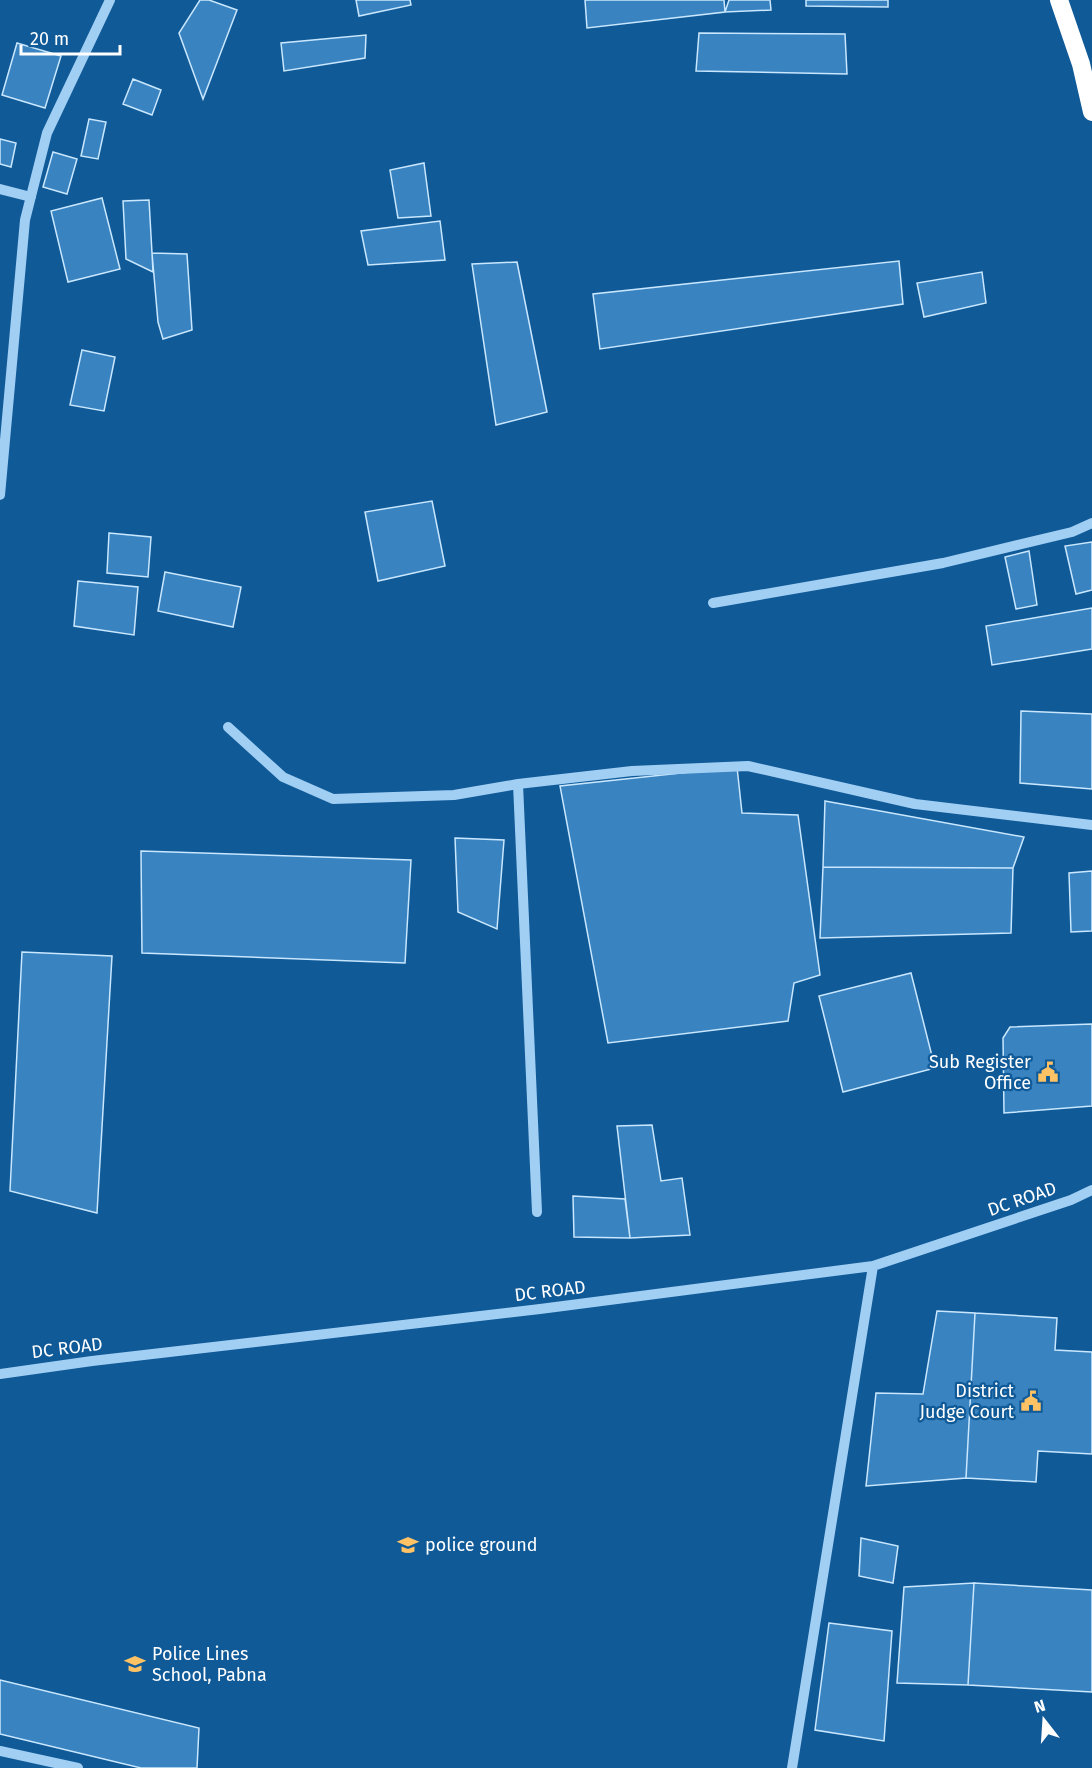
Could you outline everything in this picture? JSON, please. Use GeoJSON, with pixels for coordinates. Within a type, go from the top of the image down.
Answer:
{"type":"FeatureCollection","features":[{"type":"Feature","properties":{"kind":"highway"},"geometry":{"type":"LineString","coordinates":[[1059,0],[1081,64],[1092,112]]}},
{"type":"Feature","properties":{"kind":"street"},"geometry":{"type":"LineString","coordinates":[[0,495],[25,220],[47,133],[110,0]]}},
{"type":"Feature","properties":{"kind":"street"},"geometry":{"type":"LineString","coordinates":[[0,189],[31,197]]}},
{"type":"Feature","properties":{"kind":"street"},"geometry":{"type":"LineString","coordinates":[[713,603],[944,563],[1072,532],[1092,523]]}},
{"type":"Feature","properties":{"kind":"street"},"geometry":{"type":"LineString","coordinates":[[228,727],[283,777],[333,798],[454,795],[518,784],[632,771],[748,766],[915,804],[1092,825]]}},
{"type":"Feature","properties":{"kind":"street"},"geometry":{"type":"LineString","coordinates":[[518,784],[537,1212]]}},
{"type":"Feature","properties":{"kind":"street","name":"DC ROAD"},"geometry":{"type":"LineString","coordinates":[[0,1374],[92,1361],[540,1310],[873,1266],[1071,1200],[1092,1190]]}},
{"type":"Feature","properties":{"kind":"street"},"geometry":{"type":"LineString","coordinates":[[792,1768],[873,1266]]}},
{"type":"Feature","properties":{"kind":"street"},"geometry":{"type":"LineString","coordinates":[[0,1751],[78,1768]]}},
{"type":"Feature","properties":{"kind":"building"},"geometry":{"type":"Polygon","coordinates":[[[200,0],[209,0],[237,10],[203,99],[179,33],[200,0]]]}},
{"type":"Feature","properties":{"kind":"building"},"geometry":{"type":"Polygon","coordinates":[[[356,0],[410,0],[411,5],[359,16],[356,0]]]}},
{"type":"Feature","properties":{"kind":"building"},"geometry":{"type":"Polygon","coordinates":[[[585,0],[724,0],[725,12],[587,28],[585,0]]]}},
{"type":"Feature","properties":{"kind":"building"},"geometry":{"type":"Polygon","coordinates":[[[729,0],[770,0],[771,10],[725,12],[729,0]]]}},
{"type":"Feature","properties":{"kind":"building"},"geometry":{"type":"Polygon","coordinates":[[[806,0],[888,0],[888,7],[806,6],[806,0]]]}},
{"type":"Feature","properties":{"kind":"building"},"geometry":{"type":"Polygon","coordinates":[[[699,33],[845,34],[847,74],[696,71],[699,33]]]}},
{"type":"Feature","properties":{"kind":"building"},"geometry":{"type":"Polygon","coordinates":[[[366,35],[365,58],[284,71],[281,43],[366,35]]]}},
{"type":"Feature","properties":{"kind":"building"},"geometry":{"type":"Polygon","coordinates":[[[17,43],[61,56],[45,108],[2,95],[17,43]]]}},
{"type":"Feature","properties":{"kind":"building"},"geometry":{"type":"Polygon","coordinates":[[[133,79],[161,90],[152,115],[123,104],[133,79]]]}},
{"type":"Feature","properties":{"kind":"building"},"geometry":{"type":"Polygon","coordinates":[[[89,119],[106,122],[98,159],[81,156],[89,119]]]}},
{"type":"Feature","properties":{"kind":"building"},"geometry":{"type":"Polygon","coordinates":[[[0,139],[16,143],[11,167],[0,164],[0,139]]]}},
{"type":"Feature","properties":{"kind":"building"},"geometry":{"type":"Polygon","coordinates":[[[53,152],[77,159],[67,194],[43,187],[53,152]]]}},
{"type":"Feature","properties":{"kind":"building"},"geometry":{"type":"Polygon","coordinates":[[[424,163],[431,216],[398,218],[390,170],[424,163]]]}},
{"type":"Feature","properties":{"kind":"building"},"geometry":{"type":"Polygon","coordinates":[[[102,198],[120,269],[68,282],[51,211],[102,198]]]}},
{"type":"Feature","properties":{"kind":"building"},"geometry":{"type":"Polygon","coordinates":[[[149,200],[153,272],[126,259],[123,201],[149,200]]]}},
{"type":"Feature","properties":{"kind":"building"},"geometry":{"type":"Polygon","coordinates":[[[440,221],[445,260],[368,265],[361,231],[440,221]]]}},
{"type":"Feature","properties":{"kind":"building"},"geometry":{"type":"Polygon","coordinates":[[[152,253],[187,254],[192,330],[163,339],[158,322],[152,253]]]}},
{"type":"Feature","properties":{"kind":"building"},"geometry":{"type":"Polygon","coordinates":[[[899,261],[903,304],[600,349],[593,294],[899,261]]]}},
{"type":"Feature","properties":{"kind":"building"},"geometry":{"type":"Polygon","coordinates":[[[517,262],[547,412],[496,425],[472,264],[517,262]]]}},
{"type":"Feature","properties":{"kind":"building"},"geometry":{"type":"Polygon","coordinates":[[[982,272],[986,303],[924,317],[917,283],[982,272]]]}},
{"type":"Feature","properties":{"kind":"building"},"geometry":{"type":"Polygon","coordinates":[[[82,350],[115,357],[104,411],[70,405],[82,350]]]}},
{"type":"Feature","properties":{"kind":"building"},"geometry":{"type":"Polygon","coordinates":[[[432,501],[445,566],[378,581],[365,512],[432,501]]]}},
{"type":"Feature","properties":{"kind":"building"},"geometry":{"type":"Polygon","coordinates":[[[109,533],[151,537],[148,577],[107,573],[109,533]]]}},
{"type":"Feature","properties":{"kind":"building"},"geometry":{"type":"Polygon","coordinates":[[[1092,542],[1092,590],[1076,594],[1065,546],[1092,542]]]}},
{"type":"Feature","properties":{"kind":"building"},"geometry":{"type":"Polygon","coordinates":[[[1029,551],[1037,605],[1016,609],[1005,557],[1029,551]]]}},
{"type":"Feature","properties":{"kind":"building"},"geometry":{"type":"Polygon","coordinates":[[[165,572],[241,587],[233,627],[158,611],[165,572]]]}},
{"type":"Feature","properties":{"kind":"building"},"geometry":{"type":"Polygon","coordinates":[[[78,581],[138,587],[134,635],[74,626],[78,581]]]}},
{"type":"Feature","properties":{"kind":"building"},"geometry":{"type":"Polygon","coordinates":[[[1092,608],[1092,649],[992,665],[986,626],[1092,608]]]}},
{"type":"Feature","properties":{"kind":"building"},"geometry":{"type":"Polygon","coordinates":[[[1021,711],[1092,714],[1092,789],[1020,783],[1021,711]]]}},
{"type":"Feature","properties":{"kind":"building"},"geometry":{"type":"Polygon","coordinates":[[[737,767],[742,813],[798,815],[820,975],[794,983],[788,1021],[608,1043],[560,786],[737,767]]]}},
{"type":"Feature","properties":{"kind":"building"},"geometry":{"type":"Polygon","coordinates":[[[825,801],[1024,837],[1013,868],[823,867],[825,801]]]}},
{"type":"Feature","properties":{"kind":"building"},"geometry":{"type":"Polygon","coordinates":[[[455,838],[504,840],[497,929],[458,912],[455,838]]]}},
{"type":"Feature","properties":{"kind":"building"},"geometry":{"type":"Polygon","coordinates":[[[141,851],[411,860],[405,963],[142,953],[141,851]]]}},
{"type":"Feature","properties":{"kind":"building"},"geometry":{"type":"Polygon","coordinates":[[[823,867],[1013,868],[1011,933],[820,938],[823,867]]]}},
{"type":"Feature","properties":{"kind":"building"},"geometry":{"type":"Polygon","coordinates":[[[1092,871],[1092,931],[1071,932],[1069,873],[1092,871]]]}},
{"type":"Feature","properties":{"kind":"building"},"geometry":{"type":"Polygon","coordinates":[[[22,952],[112,956],[97,1213],[10,1191],[22,952]]]}},
{"type":"Feature","properties":{"kind":"building"},"geometry":{"type":"Polygon","coordinates":[[[911,973],[935,1068],[843,1092],[819,996],[911,973]]]}},
{"type":"Feature","properties":{"kind":"building","name":"Sub Register Office"},"geometry":{"type":"Polygon","coordinates":[[[1092,1024],[1092,1106],[1004,1113],[1003,1038],[1010,1027],[1092,1024]]]}},
{"type":"Feature","properties":{"kind":"building"},"geometry":{"type":"Polygon","coordinates":[[[652,1125],[661,1181],[682,1178],[690,1235],[630,1238],[617,1126],[652,1125]]]}},
{"type":"Feature","properties":{"kind":"building"},"geometry":{"type":"Polygon","coordinates":[[[573,1196],[625,1199],[630,1238],[574,1237],[573,1196]]]}},
{"type":"Feature","properties":{"kind":"building"},"geometry":{"type":"Polygon","coordinates":[[[937,1311],[975,1313],[966,1478],[866,1486],[876,1393],[923,1394],[937,1311]]]}},
{"type":"Feature","properties":{"kind":"building","name":"District Judge Court"},"geometry":{"type":"Polygon","coordinates":[[[975,1313],[1057,1318],[1055,1350],[1092,1352],[1092,1454],[1038,1451],[1036,1482],[966,1478],[975,1313]]]}},
{"type":"Feature","properties":{"kind":"building"},"geometry":{"type":"Polygon","coordinates":[[[861,1538],[898,1546],[893,1583],[859,1576],[861,1538]]]}},
{"type":"Feature","properties":{"kind":"building"},"geometry":{"type":"Polygon","coordinates":[[[974,1583],[1092,1590],[1092,1692],[968,1685],[974,1583]]]}},
{"type":"Feature","properties":{"kind":"building"},"geometry":{"type":"Polygon","coordinates":[[[974,1583],[968,1685],[897,1683],[904,1587],[974,1583]]]}},
{"type":"Feature","properties":{"kind":"building"},"geometry":{"type":"Polygon","coordinates":[[[829,1623],[892,1631],[884,1741],[815,1730],[829,1623]]]}},
{"type":"Feature","properties":{"kind":"building"},"geometry":{"type":"Polygon","coordinates":[[[0,1680],[199,1728],[197,1768],[141,1768],[0,1734],[0,1680]]]}},
{"type":"Feature","properties":{"kind":"place","name":"Sub Register Office"},"geometry":{"type":"Point","coordinates":[1048,1072]}},
{"type":"Feature","properties":{"kind":"place","name":"District Judge Court"},"geometry":{"type":"Point","coordinates":[1031,1401]}},
{"type":"Feature","properties":{"kind":"place","name":"police ground"},"geometry":{"type":"Point","coordinates":[408,1545]}},
{"type":"Feature","properties":{"kind":"place","name":"Police Lines School, Pabna"},"geometry":{"type":"Point","coordinates":[135,1664]}}]}
